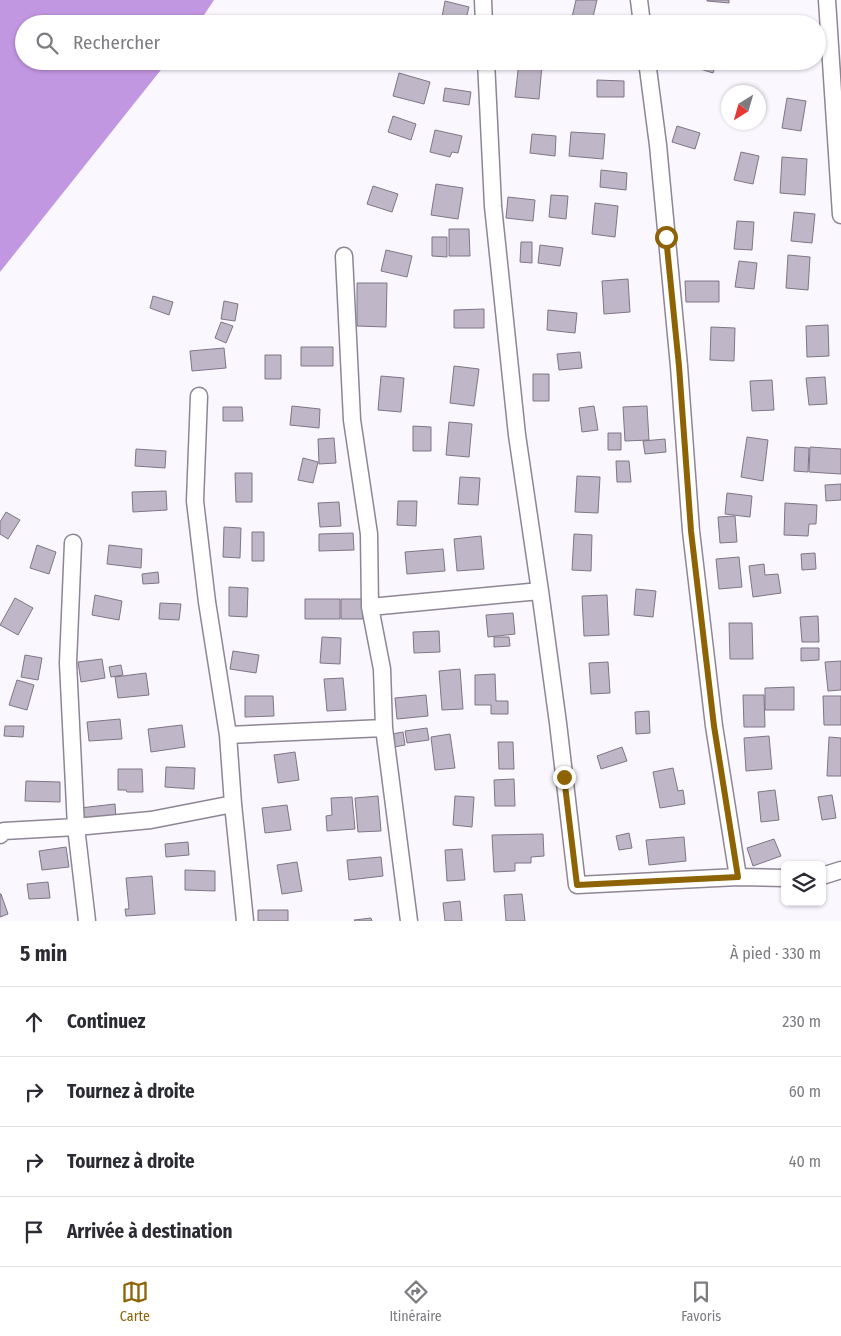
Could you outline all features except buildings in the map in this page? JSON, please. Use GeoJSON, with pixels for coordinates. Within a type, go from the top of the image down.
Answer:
{"type":"FeatureCollection","features":[{"type":"Feature","properties":{"kind":"street"},"geometry":{"type":"LineString","coordinates":[[482,0],[483,15]]}},
{"type":"Feature","properties":{"kind":"street"},"geometry":{"type":"LineString","coordinates":[[639,0],[641,15]]}},
{"type":"Feature","properties":{"kind":"street"},"geometry":{"type":"LineString","coordinates":[[827,0],[841,215]]}},
{"type":"Feature","properties":{"kind":"street"},"geometry":{"type":"LineString","coordinates":[[486,70],[493,206],[517,435],[558,723],[577,885],[738,877],[781,878]]}},
{"type":"Feature","properties":{"kind":"street"},"geometry":{"type":"LineString","coordinates":[[648,70],[658,145],[677,346],[691,531],[714,726],[738,877]]}},
{"type":"Feature","properties":{"kind":"street"},"geometry":{"type":"LineString","coordinates":[[344,256],[352,420],[369,534],[370,606],[382,669],[384,728],[409,921]]}},
{"type":"Feature","properties":{"kind":"street"},"geometry":{"type":"LineString","coordinates":[[199,396],[195,502],[206,602],[228,735],[245,921]]}},
{"type":"Feature","properties":{"kind":"street"},"geometry":{"type":"LineString","coordinates":[[73,543],[68,664],[76,827],[87,921]]}},
{"type":"Feature","properties":{"kind":"street"},"geometry":{"type":"LineString","coordinates":[[370,606],[540,591]]}},
{"type":"Feature","properties":{"kind":"street"},"geometry":{"type":"LineString","coordinates":[[228,735],[384,728]]}},
{"type":"Feature","properties":{"kind":"street"},"geometry":{"type":"LineString","coordinates":[[0,835],[4,832],[151,820],[233,804]]}},
{"type":"Feature","properties":{"kind":"street"},"geometry":{"type":"LineString","coordinates":[[826,875],[841,870]]}},
{"type":"Feature","properties":{"kind":"shaded area"},"geometry":{"type":"Polygon","coordinates":[[[0,0],[214,0],[204,15],[15,15],[15,70],[161,70],[0,272],[0,0]]]}},
{"type":"Feature","properties":{"kind":"route"},"geometry":{"type":"LineString","coordinates":[[564,777],[577,885],[738,877],[714,726],[691,531],[679,366],[666,237]]}}]}
